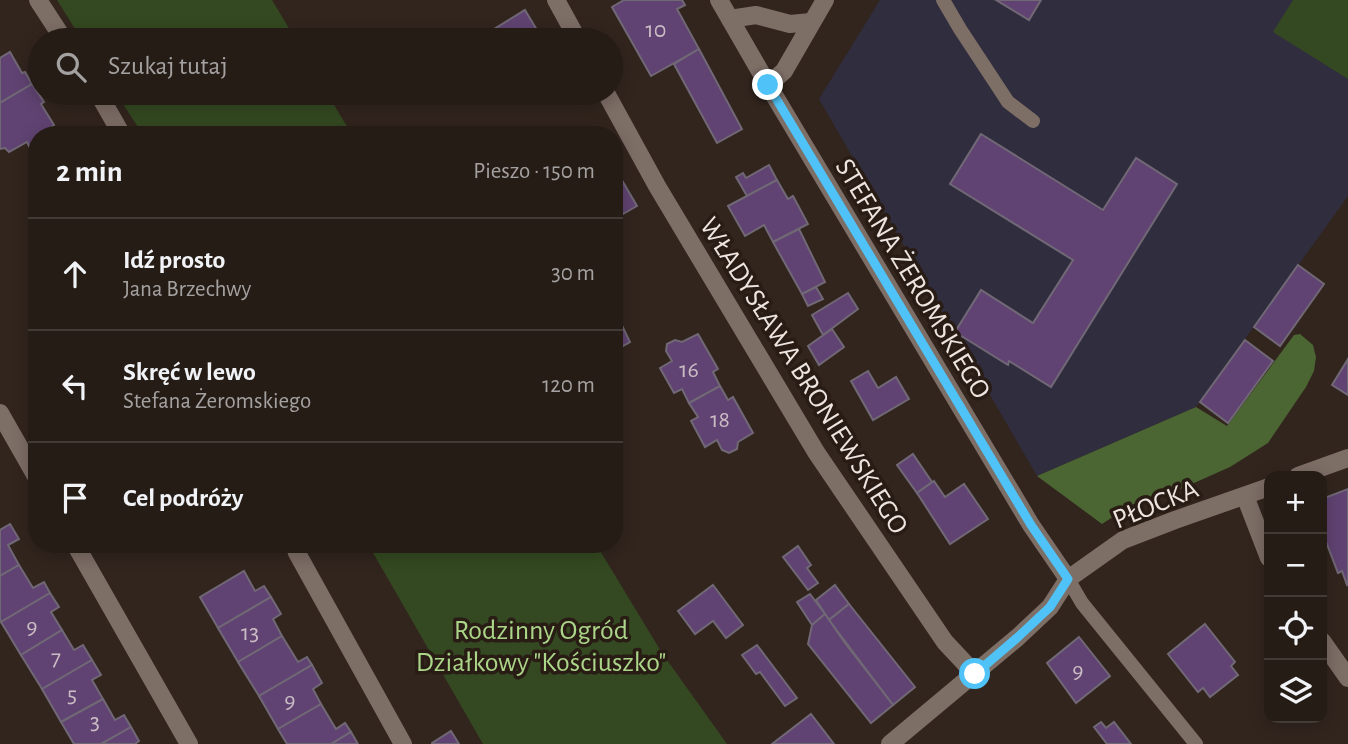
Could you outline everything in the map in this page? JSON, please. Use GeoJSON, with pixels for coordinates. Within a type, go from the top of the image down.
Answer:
{"type":"FeatureCollection","features":[{"type":"Feature","properties":{"kind":"street"},"geometry":{"type":"LineString","coordinates":[[38,0],[56,28]]}},
{"type":"Feature","properties":{"kind":"street"},"geometry":{"type":"LineString","coordinates":[[556,0],[571,28]]}},
{"type":"Feature","properties":{"kind":"street","name":"STEFANA ŻEROMSKIEGO"},"geometry":{"type":"LineString","coordinates":[[719,0],[1031,525],[1068,579]]}},
{"type":"Feature","properties":{"kind":"street"},"geometry":{"type":"LineString","coordinates":[[768,85],[784,71],[825,0]]}},
{"type":"Feature","properties":{"kind":"street"},"geometry":{"type":"LineString","coordinates":[[730,19],[757,15],[790,24],[811,22]]}},
{"type":"Feature","properties":{"kind":"street"},"geometry":{"type":"LineString","coordinates":[[105,105],[117,126]]}},
{"type":"Feature","properties":{"kind":"street","name":"WŁADYSŁAWA BRONIEWSKIEGO"},"geometry":{"type":"LineString","coordinates":[[613,105],[657,186],[816,452],[945,642],[975,674]]}},
{"type":"Feature","properties":{"kind":"street"},"geometry":{"type":"LineString","coordinates":[[0,413],[28,462]]}},
{"type":"Feature","properties":{"kind":"street"},"geometry":{"type":"LineString","coordinates":[[1312,471],[1348,458]]}},
{"type":"Feature","properties":{"kind":"street","name":"PŁOCKA"},"geometry":{"type":"LineString","coordinates":[[1068,579],[1123,540],[1264,489]]}},
{"type":"Feature","properties":{"kind":"street"},"geometry":{"type":"LineString","coordinates":[[1245,496],[1264,545]]}},
{"type":"Feature","properties":{"kind":"street"},"geometry":{"type":"LineString","coordinates":[[80,553],[189,744]]}},
{"type":"Feature","properties":{"kind":"street"},"geometry":{"type":"LineString","coordinates":[[297,553],[403,744]]}},
{"type":"Feature","properties":{"kind":"street"},"geometry":{"type":"LineString","coordinates":[[890,744],[1018,637],[1050,607],[1068,579]]}},
{"type":"Feature","properties":{"kind":"street"},"geometry":{"type":"LineString","coordinates":[[1327,648],[1348,678]]}},
{"type":"Feature","properties":{"kind":"lane"},"geometry":{"type":"LineString","coordinates":[[943,0],[1008,102],[1033,121]]}},
{"type":"Feature","properties":{"kind":"lane"},"geometry":{"type":"LineString","coordinates":[[1068,579],[1082,603],[1196,744]]}},
{"type":"Feature","properties":{"kind":"shaded area"},"geometry":{"type":"Polygon","coordinates":[[[880,0],[1348,0],[1348,196],[1196,407],[1037,476],[819,99],[880,0]]]}},
{"type":"Feature","properties":{"kind":"green space"},"geometry":{"type":"Polygon","coordinates":[[[57,0],[272,0],[289,28],[74,28],[57,0]]]}},
{"type":"Feature","properties":{"kind":"green space"},"geometry":{"type":"Polygon","coordinates":[[[1293,0],[1348,0],[1348,79],[1273,32],[1293,0]]]}},
{"type":"Feature","properties":{"kind":"green space"},"geometry":{"type":"Polygon","coordinates":[[[124,105],[334,105],[347,126],[137,126],[124,105]]]}},
{"type":"Feature","properties":{"kind":"green space"},"geometry":{"type":"Polygon","coordinates":[[[1300,334],[1313,345],[1316,357],[1314,371],[1306,387],[1268,443],[1230,467],[1176,491],[1131,505],[1102,524],[1037,476],[1196,407],[1227,426],[1294,335],[1300,334]]]}},
{"type":"Feature","properties":{"kind":"green space","name":"Rodzinny Ogród Działkowy \"Kościuszko\""},"geometry":{"type":"Polygon","coordinates":[[[373,553],[601,553],[662,653],[727,744],[483,744],[373,553]]]}},
{"type":"Feature","properties":{"kind":"building"},"geometry":{"type":"Polygon","coordinates":[[[624,0],[682,0],[685,5],[677,9],[699,49],[651,76],[612,7],[624,0]]]}},
{"type":"Feature","properties":{"kind":"building"},"geometry":{"type":"Polygon","coordinates":[[[996,0],[1041,0],[1029,20],[996,0]]]}},
{"type":"Feature","properties":{"kind":"building"},"geometry":{"type":"Polygon","coordinates":[[[525,10],[536,28],[496,28],[525,10]]]}},
{"type":"Feature","properties":{"kind":"building"},"geometry":{"type":"Polygon","coordinates":[[[699,49],[742,129],[717,143],[674,64],[699,49]]]}},
{"type":"Feature","properties":{"kind":"building"},"geometry":{"type":"Polygon","coordinates":[[[10,52],[22,73],[25,72],[28,77],[28,86],[0,103],[0,58],[10,52]]]}},
{"type":"Feature","properties":{"kind":"building"},"geometry":{"type":"Polygon","coordinates":[[[28,86],[28,105],[42,105],[54,125],[28,126],[28,144],[27,142],[9,152],[5,148],[0,149],[0,103],[28,86]]]}},
{"type":"Feature","properties":{"kind":"building"},"geometry":{"type":"Polygon","coordinates":[[[981,134],[1103,210],[1136,158],[1177,184],[1051,387],[1009,361],[1008,365],[955,332],[981,290],[1033,323],[1073,260],[950,184],[981,134]]]}},
{"type":"Feature","properties":{"kind":"building"},"geometry":{"type":"Polygon","coordinates":[[[769,165],[777,180],[747,196],[736,177],[743,173],[746,178],[769,165]]]}},
{"type":"Feature","properties":{"kind":"building"},"geometry":{"type":"Polygon","coordinates":[[[777,180],[788,199],[793,196],[808,224],[773,242],[764,225],[745,236],[728,206],[777,180]]]}},
{"type":"Feature","properties":{"kind":"building"},"geometry":{"type":"Polygon","coordinates":[[[623,182],[637,206],[623,214],[623,182]]]}},
{"type":"Feature","properties":{"kind":"building"},"geometry":{"type":"Polygon","coordinates":[[[799,229],[825,282],[802,294],[773,242],[799,229]]]}},
{"type":"Feature","properties":{"kind":"building"},"geometry":{"type":"Polygon","coordinates":[[[1298,265],[1324,284],[1280,346],[1254,327],[1298,265]]]}},
{"type":"Feature","properties":{"kind":"building"},"geometry":{"type":"Polygon","coordinates":[[[816,287],[823,299],[808,306],[802,294],[816,287]]]}},
{"type":"Feature","properties":{"kind":"building"},"geometry":{"type":"Polygon","coordinates":[[[848,293],[858,309],[823,335],[812,315],[848,293]]]}},
{"type":"Feature","properties":{"kind":"building"},"geometry":{"type":"Polygon","coordinates":[[[623,328],[630,342],[623,346],[623,328]]]}},
{"type":"Feature","properties":{"kind":"building"},"geometry":{"type":"Polygon","coordinates":[[[832,329],[844,347],[819,365],[808,346],[832,329]]]}},
{"type":"Feature","properties":{"kind":"building"},"geometry":{"type":"Polygon","coordinates":[[[698,334],[718,369],[713,372],[720,386],[689,403],[682,389],[674,393],[660,368],[672,361],[666,351],[667,344],[675,340],[682,342],[698,334]]]}},
{"type":"Feature","properties":{"kind":"building"},"geometry":{"type":"Polygon","coordinates":[[[1245,340],[1273,361],[1228,423],[1200,402],[1245,340]]]}},
{"type":"Feature","properties":{"kind":"building"},"geometry":{"type":"Polygon","coordinates":[[[1348,359],[1348,395],[1332,385],[1348,359]]]}},
{"type":"Feature","properties":{"kind":"building"},"geometry":{"type":"Polygon","coordinates":[[[868,371],[878,388],[896,377],[909,399],[873,420],[851,381],[868,371]]]}},
{"type":"Feature","properties":{"kind":"building"},"geometry":{"type":"Polygon","coordinates":[[[720,386],[728,400],[733,397],[753,433],[738,442],[737,449],[729,453],[722,450],[717,440],[705,447],[691,421],[698,417],[689,403],[720,386]]]}},
{"type":"Feature","properties":{"kind":"building"},"geometry":{"type":"Polygon","coordinates":[[[913,454],[932,482],[917,493],[897,465],[913,454]]]}},
{"type":"Feature","properties":{"kind":"building"},"geometry":{"type":"Polygon","coordinates":[[[934,481],[945,497],[964,484],[988,519],[950,544],[917,493],[934,481]]]}},
{"type":"Feature","properties":{"kind":"building"},"geometry":{"type":"Polygon","coordinates":[[[1348,489],[1347,585],[1342,571],[1338,573],[1327,544],[1327,497],[1348,489]]]}},
{"type":"Feature","properties":{"kind":"building"},"geometry":{"type":"Polygon","coordinates":[[[10,524],[19,539],[8,545],[19,565],[0,576],[0,530],[10,524]]]}},
{"type":"Feature","properties":{"kind":"building"},"geometry":{"type":"Polygon","coordinates":[[[798,546],[811,565],[807,568],[818,583],[808,590],[783,557],[798,546]]]}},
{"type":"Feature","properties":{"kind":"building"},"geometry":{"type":"Polygon","coordinates":[[[19,565],[33,588],[44,582],[50,593],[1,622],[0,576],[19,565]]]}},
{"type":"Feature","properties":{"kind":"building"},"geometry":{"type":"Polygon","coordinates":[[[244,571],[255,591],[264,586],[271,597],[218,628],[200,597],[244,571]]]}},
{"type":"Feature","properties":{"kind":"building"},"geometry":{"type":"Polygon","coordinates":[[[713,585],[743,625],[726,638],[713,621],[695,634],[678,611],[713,585]]]}},
{"type":"Feature","properties":{"kind":"building"},"geometry":{"type":"Polygon","coordinates":[[[835,585],[849,604],[829,620],[816,600],[835,585]]]}},
{"type":"Feature","properties":{"kind":"building"},"geometry":{"type":"Polygon","coordinates":[[[50,593],[59,607],[51,612],[62,630],[21,655],[1,622],[50,593]]]}},
{"type":"Feature","properties":{"kind":"building"},"geometry":{"type":"Polygon","coordinates":[[[810,594],[825,614],[812,625],[797,602],[810,594]]]}},
{"type":"Feature","properties":{"kind":"building"},"geometry":{"type":"Polygon","coordinates":[[[271,597],[281,614],[273,619],[282,636],[238,662],[218,628],[271,597]]]}},
{"type":"Feature","properties":{"kind":"building"},"geometry":{"type":"Polygon","coordinates":[[[849,604],[915,687],[893,705],[829,620],[849,604]]]}},
{"type":"Feature","properties":{"kind":"building"},"geometry":{"type":"Polygon","coordinates":[[[825,614],[893,705],[871,723],[808,644],[812,625],[825,614]]]}},
{"type":"Feature","properties":{"kind":"building"},"geometry":{"type":"Polygon","coordinates":[[[1205,624],[1235,662],[1231,666],[1238,675],[1210,697],[1203,688],[1198,692],[1168,654],[1205,624]]]}},
{"type":"Feature","properties":{"kind":"building"},"geometry":{"type":"Polygon","coordinates":[[[62,630],[74,650],[83,645],[92,660],[42,689],[21,655],[62,630]]]}},
{"type":"Feature","properties":{"kind":"building"},"geometry":{"type":"Polygon","coordinates":[[[282,636],[298,662],[307,657],[312,665],[259,696],[238,662],[282,636]]]}},
{"type":"Feature","properties":{"kind":"building"},"geometry":{"type":"Polygon","coordinates":[[[1079,637],[1110,676],[1076,703],[1047,663],[1079,637]]]}},
{"type":"Feature","properties":{"kind":"building"},"geometry":{"type":"Polygon","coordinates":[[[757,645],[797,698],[785,706],[760,672],[756,674],[742,655],[757,645]]]}},
{"type":"Feature","properties":{"kind":"building"},"geometry":{"type":"Polygon","coordinates":[[[92,660],[101,675],[92,680],[103,699],[61,722],[42,689],[92,660]]]}},
{"type":"Feature","properties":{"kind":"building"},"geometry":{"type":"Polygon","coordinates":[[[312,665],[322,683],[313,689],[321,704],[278,729],[259,696],[312,665]]]}},
{"type":"Feature","properties":{"kind":"building"},"geometry":{"type":"Polygon","coordinates":[[[103,699],[115,720],[124,715],[131,727],[101,744],[74,744],[61,722],[103,699]]]}},
{"type":"Feature","properties":{"kind":"building"},"geometry":{"type":"Polygon","coordinates":[[[321,704],[336,729],[345,723],[351,732],[331,744],[287,744],[278,729],[321,704]]]}},
{"type":"Feature","properties":{"kind":"building"},"geometry":{"type":"Polygon","coordinates":[[[811,714],[834,744],[772,744],[811,714]]]}},
{"type":"Feature","properties":{"kind":"building"},"geometry":{"type":"Polygon","coordinates":[[[1101,722],[1106,728],[1114,722],[1131,744],[1107,744],[1094,727],[1101,722]]]}},
{"type":"Feature","properties":{"kind":"building"},"geometry":{"type":"Polygon","coordinates":[[[131,727],[139,741],[135,744],[101,744],[131,727]]]}},
{"type":"Feature","properties":{"kind":"building"},"geometry":{"type":"Polygon","coordinates":[[[451,731],[459,744],[432,744],[432,743],[451,731]]]}},
{"type":"Feature","properties":{"kind":"building"},"geometry":{"type":"Polygon","coordinates":[[[351,732],[358,744],[331,744],[351,732]]]}},
{"type":"Feature","properties":{"kind":"route"},"geometry":{"type":"LineString","coordinates":[[768,85],[1031,525],[1068,579],[1050,607],[975,674]]}}]}
